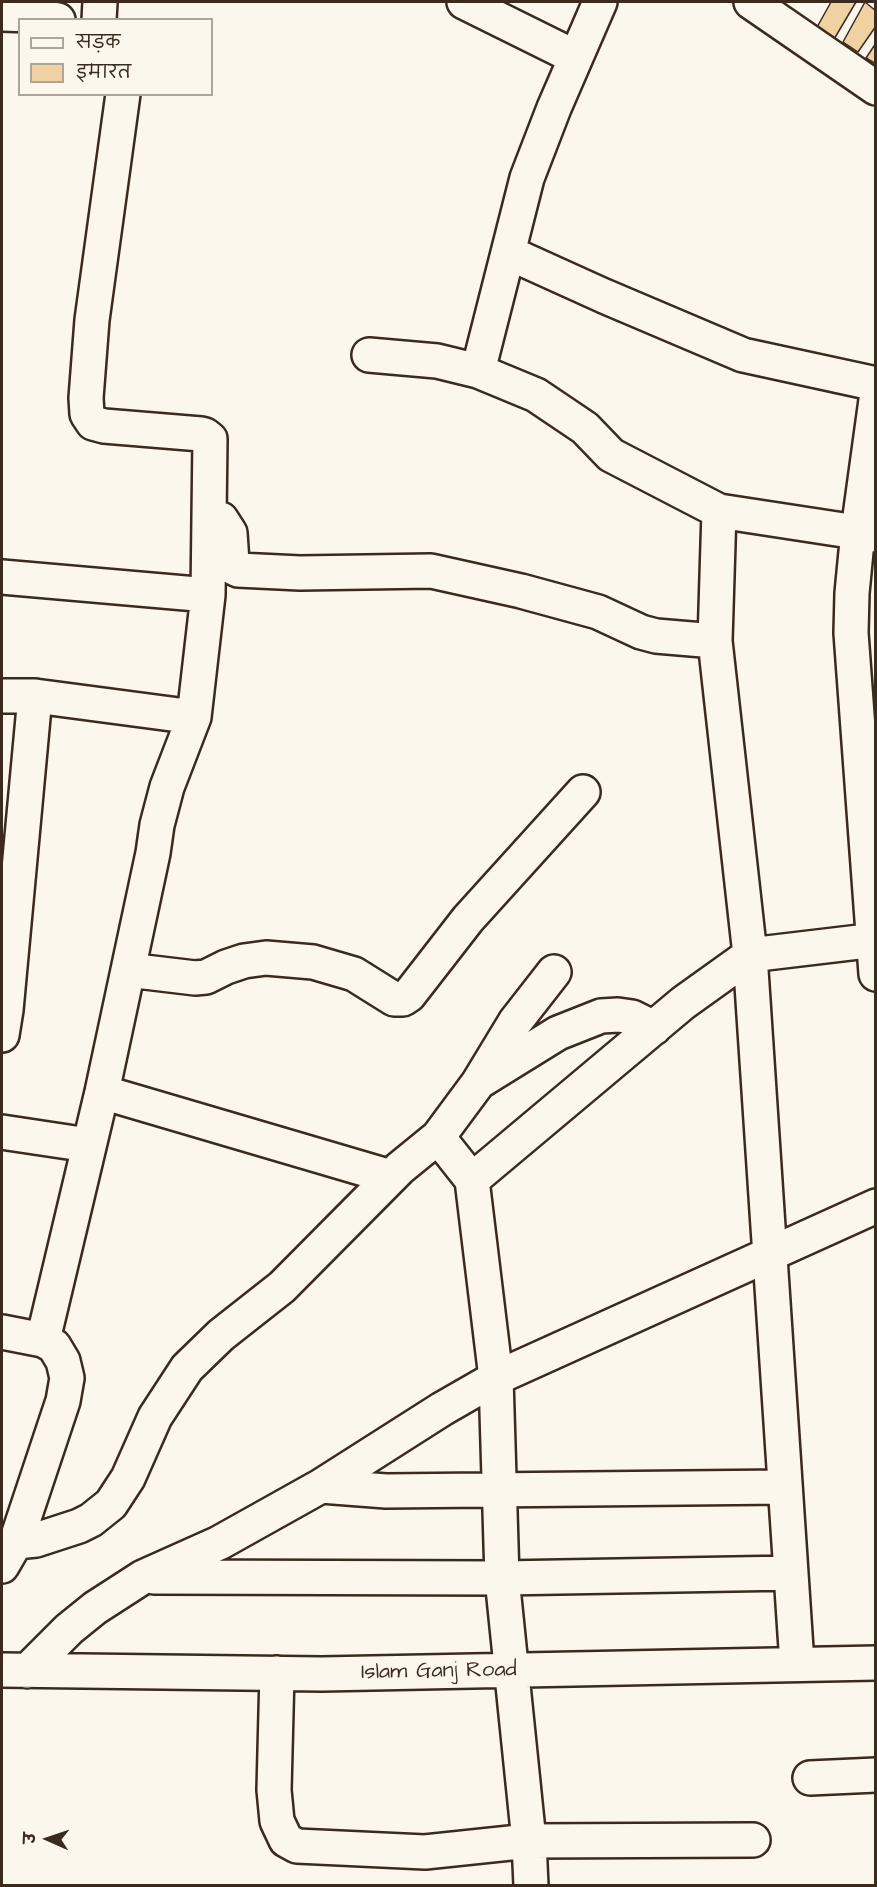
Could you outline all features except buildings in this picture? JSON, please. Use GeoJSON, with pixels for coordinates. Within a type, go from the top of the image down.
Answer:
{"type":"FeatureCollection","features":[{"type":"Feature","properties":{"kind":"street"},"geometry":{"type":"LineString","coordinates":[[99,18],[100,2]]}},
{"type":"Feature","properties":{"kind":"street"},"geometry":{"type":"LineString","coordinates":[[464,2],[575,57]]}},
{"type":"Feature","properties":{"kind":"street"},"geometry":{"type":"LineString","coordinates":[[478,371],[527,178],[575,57],[600,2]]}},
{"type":"Feature","properties":{"kind":"street"},"geometry":{"type":"LineString","coordinates":[[751,2],[876,88]]}},
{"type":"Feature","properties":{"kind":"street"},"geometry":{"type":"LineString","coordinates":[[2,14],[47,18]]}},
{"type":"Feature","properties":{"kind":"street"},"geometry":{"type":"LineString","coordinates":[[43,1340],[102,1092],[161,807],[195,717],[208,595],[211,448],[209,437],[201,434],[104,426],[93,423],[87,414],[86,398],[92,320],[123,96]]}},
{"type":"Feature","properties":{"kind":"street"},"geometry":{"type":"LineString","coordinates":[[509,253],[743,355],[876,384]]}},
{"type":"Feature","properties":{"kind":"street"},"geometry":{"type":"LineString","coordinates":[[369,355],[437,361],[478,371],[536,395],[585,428],[611,455],[719,511],[867,533]]}},
{"type":"Feature","properties":{"kind":"street"},"geometry":{"type":"LineString","coordinates":[[876,400],[867,533],[852,593],[851,633],[876,974]]}},
{"type":"Feature","properties":{"kind":"street"},"geometry":{"type":"LineString","coordinates":[[719,511],[715,641],[750,955],[797,1664]]}},
{"type":"Feature","properties":{"kind":"street"},"geometry":{"type":"LineString","coordinates":[[210,514],[220,518],[230,533],[232,562],[234,568],[238,570],[300,573],[431,571],[521,591],[598,612],[641,632],[657,636],[715,641]]}},
{"type":"Feature","properties":{"kind":"street"},"geometry":{"type":"LineString","coordinates":[[2,577],[208,595]]}},
{"type":"Feature","properties":{"kind":"street"},"geometry":{"type":"LineString","coordinates":[[2,696],[35,696],[195,717]]}},
{"type":"Feature","properties":{"kind":"street"},"geometry":{"type":"LineString","coordinates":[[3,1018],[11,859],[35,696]]}},
{"type":"Feature","properties":{"kind":"street"},"geometry":{"type":"LineString","coordinates":[[128,970],[195,978],[206,977],[244,961],[266,958],[313,962],[354,974],[394,999],[403,999],[410,995],[468,919],[583,792]]}},
{"type":"Feature","properties":{"kind":"street"},"geometry":{"type":"LineString","coordinates":[[472,1180],[683,1003],[750,955],[874,940]]}},
{"type":"Feature","properties":{"kind":"street"},"geometry":{"type":"LineString","coordinates":[[9,1554],[36,1540],[79,1526],[91,1520],[111,1504],[128,1478],[155,1417],[187,1368],[221,1335],[282,1287],[391,1177],[438,1137],[478,1083],[515,1022],[555,972]]}},
{"type":"Feature","properties":{"kind":"street"},"geometry":{"type":"LineString","coordinates":[[478,1083],[558,1033],[601,1016],[632,1017],[654,1028]]}},
{"type":"Feature","properties":{"kind":"street"},"geometry":{"type":"LineString","coordinates":[[102,1092],[391,1177]]}},
{"type":"Feature","properties":{"kind":"street"},"geometry":{"type":"LineString","coordinates":[[2,1132],[88,1145]]}},
{"type":"Feature","properties":{"kind":"street"},"geometry":{"type":"LineString","coordinates":[[438,1137],[472,1180],[495,1378],[501,1490],[502,1578],[529,1841],[531,1886]]}},
{"type":"Feature","properties":{"kind":"street"},"geometry":{"type":"LineString","coordinates":[[14,1671],[86,1615],[143,1577],[219,1543],[321,1486],[495,1378],[876,1206]]}},
{"type":"Feature","properties":{"kind":"street"},"geometry":{"type":"LineString","coordinates":[[2,1332],[43,1340],[54,1346],[63,1361],[68,1378],[63,1401],[9,1554]]}},
{"type":"Feature","properties":{"kind":"street"},"geometry":{"type":"LineString","coordinates":[[321,1486],[386,1491],[784,1487]]}},
{"type":"Feature","properties":{"kind":"street"},"geometry":{"type":"LineString","coordinates":[[143,1577],[502,1578],[791,1573]]}},
{"type":"Feature","properties":{"kind":"street","name":"Islam Ganj Road"},"geometry":{"type":"LineString","coordinates":[[14,1671],[277,1673],[876,1663]]}},
{"type":"Feature","properties":{"kind":"street"},"geometry":{"type":"LineString","coordinates":[[277,1673],[274,1790],[277,1821],[286,1840],[297,1845],[425,1852],[529,1841],[753,1840]]}},
{"type":"Feature","properties":{"kind":"street"},"geometry":{"type":"LineString","coordinates":[[810,1778],[876,1775]]}}]}
